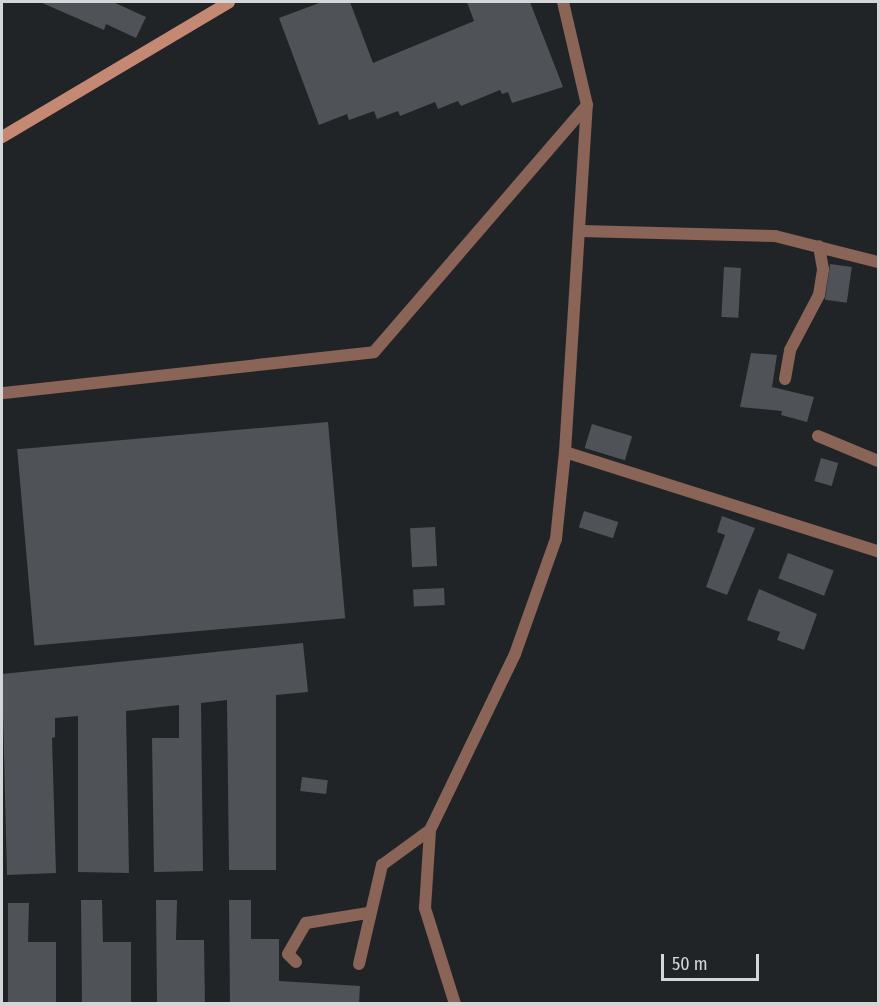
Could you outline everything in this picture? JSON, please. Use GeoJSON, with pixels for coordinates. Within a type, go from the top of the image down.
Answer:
{"type":"FeatureCollection","features":[{"type":"Feature","properties":{"kind":"main road"},"geometry":{"type":"LineString","coordinates":[[2,137],[229,2]]}},
{"type":"Feature","properties":{"kind":"street"},"geometry":{"type":"LineString","coordinates":[[455,1004],[425,908],[430,830],[515,654],[556,539],[566,452],[587,105],[563,2]]}},
{"type":"Feature","properties":{"kind":"street"},"geometry":{"type":"LineString","coordinates":[[4,393],[374,352],[587,105]]}},
{"type":"Feature","properties":{"kind":"street"},"geometry":{"type":"LineString","coordinates":[[581,231],[775,236],[879,262]]}},
{"type":"Feature","properties":{"kind":"street"},"geometry":{"type":"LineString","coordinates":[[785,379],[790,350],[819,295],[824,269],[819,246]]}},
{"type":"Feature","properties":{"kind":"street"},"geometry":{"type":"LineString","coordinates":[[818,436],[879,461]]}},
{"type":"Feature","properties":{"kind":"street"},"geometry":{"type":"LineString","coordinates":[[566,452],[877,547]]}},
{"type":"Feature","properties":{"kind":"street"},"geometry":{"type":"LineString","coordinates":[[359,964],[368,913],[382,865],[430,830]]}},
{"type":"Feature","properties":{"kind":"street"},"geometry":{"type":"LineString","coordinates":[[296,962],[288,954],[306,923],[368,913]]}},
{"type":"Feature","properties":{"kind":"building"},"geometry":{"type":"Polygon","coordinates":[[[40,2],[113,2],[146,17],[136,38],[106,24],[104,30],[40,2]]]}},
{"type":"Feature","properties":{"kind":"building"},"geometry":{"type":"Polygon","coordinates":[[[322,2],[350,2],[373,63],[474,21],[467,2],[530,2],[563,87],[512,103],[508,92],[502,94],[500,90],[461,106],[458,101],[438,109],[435,102],[400,116],[398,111],[377,119],[374,111],[349,120],[347,114],[319,125],[279,18],[322,2]]]}},
{"type":"Feature","properties":{"kind":"building"},"geometry":{"type":"Polygon","coordinates":[[[830,264],[852,267],[847,303],[825,300],[830,264]]]}},
{"type":"Feature","properties":{"kind":"building"},"geometry":{"type":"Polygon","coordinates":[[[724,267],[741,268],[738,318],[721,317],[724,267]]]}},
{"type":"Feature","properties":{"kind":"building"},"geometry":{"type":"Polygon","coordinates":[[[751,353],[777,355],[772,387],[814,397],[807,422],[781,415],[782,411],[740,407],[751,353]]]}},
{"type":"Feature","properties":{"kind":"building"},"geometry":{"type":"Polygon","coordinates":[[[328,422],[345,618],[34,645],[17,449],[328,422]]]}},
{"type":"Feature","properties":{"kind":"building"},"geometry":{"type":"Polygon","coordinates":[[[592,424],[632,436],[625,460],[585,448],[592,424]]]}},
{"type":"Feature","properties":{"kind":"building"},"geometry":{"type":"Polygon","coordinates":[[[821,458],[838,463],[832,486],[814,481],[821,458]]]}},
{"type":"Feature","properties":{"kind":"building"},"geometry":{"type":"Polygon","coordinates":[[[584,511],[618,522],[613,538],[579,527],[584,511]]]}},
{"type":"Feature","properties":{"kind":"building"},"geometry":{"type":"Polygon","coordinates":[[[722,516],[755,528],[727,595],[706,587],[725,535],[717,532],[722,516]]]}},
{"type":"Feature","properties":{"kind":"building"},"geometry":{"type":"Polygon","coordinates":[[[435,527],[437,566],[412,567],[410,528],[435,527]]]}},
{"type":"Feature","properties":{"kind":"building"},"geometry":{"type":"Polygon","coordinates":[[[788,553],[834,571],[824,596],[778,578],[788,553]]]}},
{"type":"Feature","properties":{"kind":"building"},"geometry":{"type":"Polygon","coordinates":[[[444,588],[445,605],[414,607],[413,590],[444,588]]]}},
{"type":"Feature","properties":{"kind":"building"},"geometry":{"type":"Polygon","coordinates":[[[759,589],[817,614],[804,650],[777,640],[780,632],[747,620],[759,589]]]}},
{"type":"Feature","properties":{"kind":"building"},"geometry":{"type":"Polygon","coordinates":[[[303,643],[308,692],[276,695],[276,870],[229,870],[227,700],[201,703],[203,871],[154,872],[152,738],[179,738],[179,705],[126,711],[129,873],[78,872],[78,716],[55,718],[55,737],[52,738],[56,873],[7,875],[2,674],[303,643]]]}},
{"type":"Feature","properties":{"kind":"building"},"geometry":{"type":"Polygon","coordinates":[[[302,777],[328,780],[326,794],[300,791],[302,777]]]}},
{"type":"Feature","properties":{"kind":"building"},"geometry":{"type":"Polygon","coordinates":[[[81,900],[102,900],[103,942],[131,942],[131,1004],[82,1004],[81,900]]]}},
{"type":"Feature","properties":{"kind":"building"},"geometry":{"type":"Polygon","coordinates":[[[156,900],[177,900],[176,940],[204,940],[205,1004],[157,1004],[156,900]]]}},
{"type":"Feature","properties":{"kind":"building"},"geometry":{"type":"Polygon","coordinates":[[[229,900],[251,900],[251,939],[279,939],[279,981],[360,986],[359,1004],[230,1004],[229,900]]]}},
{"type":"Feature","properties":{"kind":"building"},"geometry":{"type":"Polygon","coordinates":[[[8,903],[29,903],[28,942],[56,942],[56,1004],[8,1004],[8,903]]]}}]}
